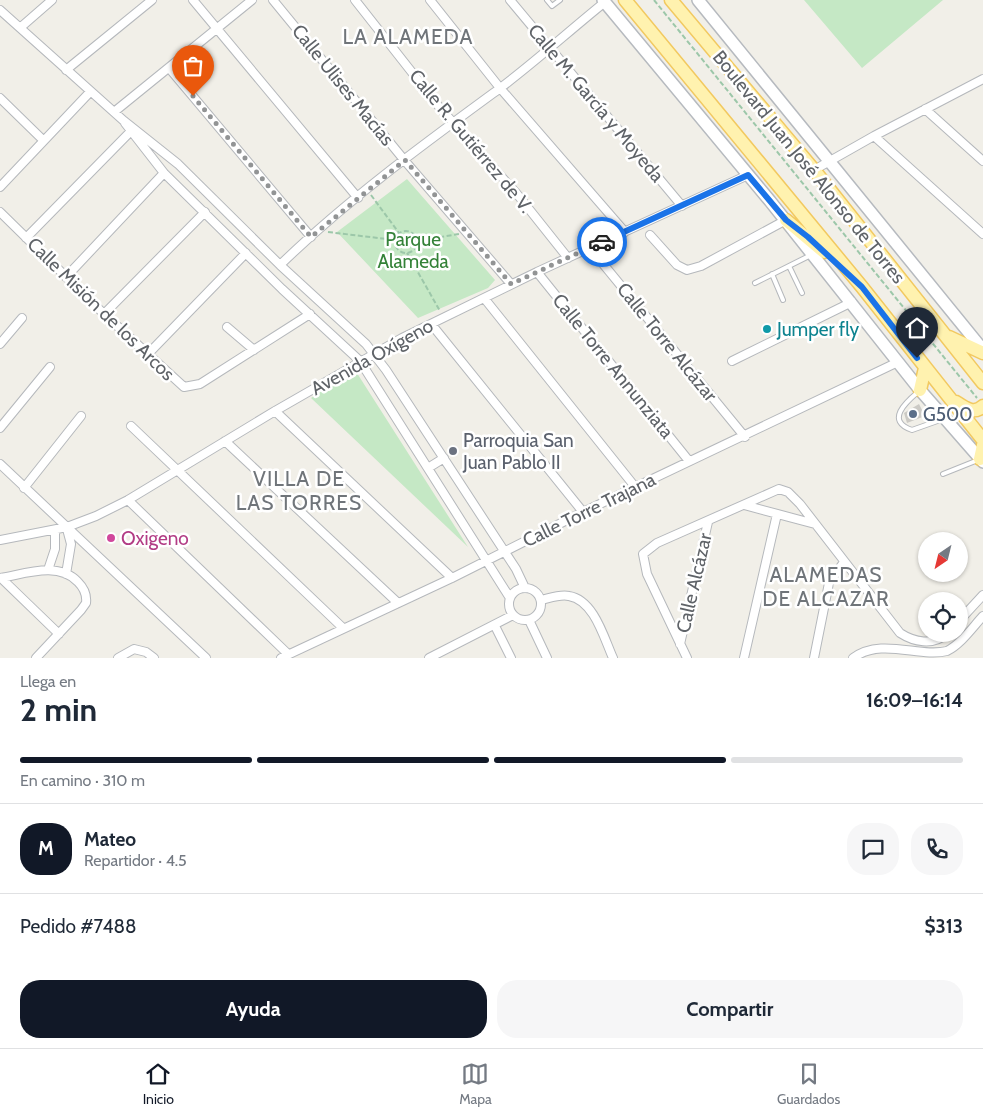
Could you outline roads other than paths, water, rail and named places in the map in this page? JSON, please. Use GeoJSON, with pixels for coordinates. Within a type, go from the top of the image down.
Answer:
{"type":"FeatureCollection","features":[{"type":"Feature","properties":{"kind":"main road","name":"Boulevard Juan José Alonso de Torres"},"geometry":{"type":"LineString","coordinates":[[625,0],[862,287],[983,440]]}},
{"type":"Feature","properties":{"kind":"main road","name":"Boulevard Juan José Alonso de Torres"},"geometry":{"type":"LineString","coordinates":[[676,2],[947,336],[982,384]]}},
{"type":"Feature","properties":{"kind":"main road"},"geometry":{"type":"LineString","coordinates":[[786,220],[808,237],[862,287]]}},
{"type":"Feature","properties":{"kind":"main road"},"geometry":{"type":"LineString","coordinates":[[947,336],[983,351]]}},
{"type":"Feature","properties":{"kind":"main road"},"geometry":{"type":"LineString","coordinates":[[920,390],[925,368]]}},
{"type":"Feature","properties":{"kind":"main road"},"geometry":{"type":"LineString","coordinates":[[943,390],[968,409],[976,411],[983,405]]}},
{"type":"Feature","properties":{"kind":"main road"},"geometry":{"type":"LineString","coordinates":[[982,460],[983,445]]}},
{"type":"Feature","properties":{"kind":"street"},"geometry":{"type":"LineString","coordinates":[[20,27],[52,0]]}},
{"type":"Feature","properties":{"kind":"street"},"geometry":{"type":"LineString","coordinates":[[66,70],[152,0]]}},
{"type":"Feature","properties":{"kind":"street"},"geometry":{"type":"LineString","coordinates":[[193,0],[216,30],[358,198]]}},
{"type":"Feature","properties":{"kind":"street"},"geometry":{"type":"LineString","coordinates":[[114,112],[252,0]]}},
{"type":"Feature","properties":{"kind":"street","name":"Calle Ulises Macías"},"geometry":{"type":"LineString","coordinates":[[273,0],[405,160],[511,284]]}},
{"type":"Feature","properties":{"kind":"street","name":"Calle R. Gutiérrez de V."},"geometry":{"type":"LineString","coordinates":[[355,0],[452,122],[516,194],[568,258]]}},
{"type":"Feature","properties":{"kind":"street"},"geometry":{"type":"LineString","coordinates":[[430,0],[500,88],[625,232]]}},
{"type":"Feature","properties":{"kind":"street","name":"Calle M. García y Moyeda"},"geometry":{"type":"LineString","coordinates":[[510,0],[682,206]]}},
{"type":"Feature","properties":{"kind":"street","name":"Boulevard Juan José Alonso de Torres"},"geometry":{"type":"LineString","coordinates":[[698,0],[983,351]]}},
{"type":"Feature","properties":{"kind":"street"},"geometry":{"type":"LineString","coordinates":[[280,265],[321,228],[452,122],[500,88],[604,1],[786,220],[920,390],[982,460]]}},
{"type":"Feature","properties":{"kind":"street"},"geometry":{"type":"LineString","coordinates":[[0,10],[124,121],[164,173],[360,362],[510,598],[510,607],[514,615],[518,619],[529,620],[539,613],[542,600],[536,591],[526,588],[516,591],[510,598]]}},
{"type":"Feature","properties":{"kind":"street"},"geometry":{"type":"LineString","coordinates":[[169,68],[311,237]]}},
{"type":"Feature","properties":{"kind":"street"},"geometry":{"type":"LineString","coordinates":[[741,83],[756,70]]}},
{"type":"Feature","properties":{"kind":"street"},"geometry":{"type":"LineString","coordinates":[[814,170],[925,109],[982,82]]}},
{"type":"Feature","properties":{"kind":"street"},"geometry":{"type":"LineString","coordinates":[[0,187],[90,92]]}},
{"type":"Feature","properties":{"kind":"street"},"geometry":{"type":"LineString","coordinates":[[0,98],[43,140]]}},
{"type":"Feature","properties":{"kind":"street"},"geometry":{"type":"LineString","coordinates":[[925,109],[983,162]]}},
{"type":"Feature","properties":{"kind":"street"},"geometry":{"type":"LineString","coordinates":[[788,139],[801,128]]}},
{"type":"Feature","properties":{"kind":"street"},"geometry":{"type":"LineString","coordinates":[[26,238],[132,130]]}},
{"type":"Feature","properties":{"kind":"street"},"geometry":{"type":"LineString","coordinates":[[132,130],[178,164],[280,265],[374,353],[444,458],[526,588]]}},
{"type":"Feature","properties":{"kind":"street"},"geometry":{"type":"LineString","coordinates":[[874,136],[983,234]]}},
{"type":"Feature","properties":{"kind":"street"},"geometry":{"type":"LineString","coordinates":[[66,277],[164,173]]}},
{"type":"Feature","properties":{"kind":"street","name":"Avenida Oxígeno"},"geometry":{"type":"LineString","coordinates":[[0,540],[67,527],[128,500],[275,410],[374,353],[511,284],[748,175]]}},
{"type":"Feature","properties":{"kind":"street","name":"Calle Misión de los Arcos"},"geometry":{"type":"LineString","coordinates":[[0,212],[147,355],[174,380],[188,388],[200,384],[310,314]]}},
{"type":"Feature","properties":{"kind":"street"},"geometry":{"type":"LineString","coordinates":[[104,314],[205,212]]}},
{"type":"Feature","properties":{"kind":"street"},"geometry":{"type":"LineString","coordinates":[[650,235],[677,265],[687,270],[701,266],[786,220]]}},
{"type":"Feature","properties":{"kind":"street","name":"Calle Torre Alcázar"},"geometry":{"type":"LineString","coordinates":[[590,248],[745,437]]}},
{"type":"Feature","properties":{"kind":"street"},"geometry":{"type":"LineString","coordinates":[[147,355],[246,254]]}},
{"type":"Feature","properties":{"kind":"street","name":"Calle Torre Annunziata"},"geometry":{"type":"LineString","coordinates":[[537,272],[690,461]]}},
{"type":"Feature","properties":{"kind":"street"},"geometry":{"type":"LineString","coordinates":[[484,298],[636,488]]}},
{"type":"Feature","properties":{"kind":"street"},"geometry":{"type":"LineString","coordinates":[[732,361],[852,302]]}},
{"type":"Feature","properties":{"kind":"street"},"geometry":{"type":"LineString","coordinates":[[0,344],[22,318]]}},
{"type":"Feature","properties":{"kind":"street"},"geometry":{"type":"LineString","coordinates":[[432,325],[583,512]]}},
{"type":"Feature","properties":{"kind":"street"},"geometry":{"type":"LineString","coordinates":[[227,327],[254,350]]}},
{"type":"Feature","properties":{"kind":"street","name":"Calle Torre Trajana"},"geometry":{"type":"LineString","coordinates":[[284,656],[452,578],[583,512],[745,437],[898,362]]}},
{"type":"Feature","properties":{"kind":"street"},"geometry":{"type":"LineString","coordinates":[[0,428],[50,368]]}},
{"type":"Feature","properties":{"kind":"street"},"geometry":{"type":"LineString","coordinates":[[275,410],[452,578]]}},
{"type":"Feature","properties":{"kind":"street"},"geometry":{"type":"LineString","coordinates":[[24,488],[82,416]]}},
{"type":"Feature","properties":{"kind":"street"},"geometry":{"type":"LineString","coordinates":[[131,426],[343,628]]}},
{"type":"Feature","properties":{"kind":"street"},"geometry":{"type":"LineString","coordinates":[[225,441],[398,603]]}},
{"type":"Feature","properties":{"kind":"street"},"geometry":{"type":"LineString","coordinates":[[428,468],[444,458]]}},
{"type":"Feature","properties":{"kind":"street"},"geometry":{"type":"LineString","coordinates":[[0,464],[203,657]]}},
{"type":"Feature","properties":{"kind":"street","name":"Calle Alcázar"},"geometry":{"type":"LineString","coordinates":[[687,658],[647,574],[643,554],[657,543],[708,522],[766,493],[783,489],[795,498],[900,633],[918,640]]}},
{"type":"Feature","properties":{"kind":"street"},"geometry":{"type":"LineString","coordinates":[[128,500],[284,656]]}},
{"type":"Feature","properties":{"kind":"street"},"geometry":{"type":"LineString","coordinates":[[744,505],[815,524]]}},
{"type":"Feature","properties":{"kind":"street"},"geometry":{"type":"LineString","coordinates":[[744,658],[777,514]]}},
{"type":"Feature","properties":{"kind":"street","name":"Calle Alcázar"},"geometry":{"type":"LineString","coordinates":[[680,644],[708,522]]}},
{"type":"Feature","properties":{"kind":"street"},"geometry":{"type":"LineString","coordinates":[[66,574],[71,544],[67,527]]}},
{"type":"Feature","properties":{"kind":"street"},"geometry":{"type":"LineString","coordinates":[[48,570],[55,549],[55,530]]}},
{"type":"Feature","properties":{"kind":"street"},"geometry":{"type":"LineString","coordinates":[[814,658],[829,583],[844,562]]}},
{"type":"Feature","properties":{"kind":"street"},"geometry":{"type":"LineString","coordinates":[[1,578],[48,570],[66,574],[84,590],[86,603],[36,658]]}},
{"type":"Feature","properties":{"kind":"street"},"geometry":{"type":"LineString","coordinates":[[1,578],[59,634]]}},
{"type":"Feature","properties":{"kind":"street"},"geometry":{"type":"LineString","coordinates":[[542,600],[567,595],[582,602],[595,619],[613,658]]}},
{"type":"Feature","properties":{"kind":"street"},"geometry":{"type":"LineString","coordinates":[[968,611],[983,595]]}},
{"type":"Feature","properties":{"kind":"street"},"geometry":{"type":"LineString","coordinates":[[429,658],[442,655],[514,615]]}},
{"type":"Feature","properties":{"kind":"street"},"geometry":{"type":"LineString","coordinates":[[853,658],[870,650],[937,654],[954,646],[983,616]]}},
{"type":"Feature","properties":{"kind":"street"},"geometry":{"type":"LineString","coordinates":[[529,620],[547,658]]}},
{"type":"Feature","properties":{"kind":"street"},"geometry":{"type":"LineString","coordinates":[[495,626],[510,658]]}},
{"type":"Feature","properties":{"kind":"street"},"geometry":{"type":"LineString","coordinates":[[951,642],[954,646]]}},
{"type":"Feature","properties":{"kind":"street"},"geometry":{"type":"LineString","coordinates":[[118,658],[134,649],[146,652],[154,658]]}},
{"type":"Feature","properties":{"kind":"lane"},"geometry":{"type":"LineString","coordinates":[[548,0],[552,6],[560,0]]}},
{"type":"Feature","properties":{"kind":"lane"},"geometry":{"type":"LineString","coordinates":[[755,283],[813,254]]}},
{"type":"Feature","properties":{"kind":"lane"},"geometry":{"type":"LineString","coordinates":[[789,266],[802,293]]}},
{"type":"Feature","properties":{"kind":"lane"},"geometry":{"type":"LineString","coordinates":[[772,274],[783,300]]}},
{"type":"Feature","properties":{"kind":"lane"},"geometry":{"type":"LineString","coordinates":[[920,390],[900,408],[899,416],[905,427],[912,430],[945,419]]}},
{"type":"Feature","properties":{"kind":"lane"},"geometry":{"type":"LineString","coordinates":[[943,474],[982,460]]}},
{"type":"Feature","properties":{"kind":"place","name":"Jumper fly"},"geometry":{"type":"Point","coordinates":[767,329]}},
{"type":"Feature","properties":{"kind":"place","name":"G500"},"geometry":{"type":"Point","coordinates":[913,414]}},
{"type":"Feature","properties":{"kind":"place","name":"Parroquia San Juan Pablo II"},"geometry":{"type":"Point","coordinates":[453,451]}},
{"type":"Feature","properties":{"kind":"place","name":"Oxigeno"},"geometry":{"type":"Point","coordinates":[111,538]}},
{"type":"Feature","properties":{"kind":"district","name":"LA ALAMEDA"},"geometry":{"type":"Point","coordinates":[408,36]}},
{"type":"Feature","properties":{"kind":"district","name":"VILLA DE LAS TORRES"},"geometry":{"type":"Point","coordinates":[299,490]}},
{"type":"Feature","properties":{"kind":"district","name":"ALAMEDAS DE ALCAZAR"},"geometry":{"type":"Point","coordinates":[826,586]}},
{"type":"Feature","properties":{"kind":"park label","name":"Parque Alameda"},"geometry":{"type":"Point","coordinates":[413,250]}}]}
